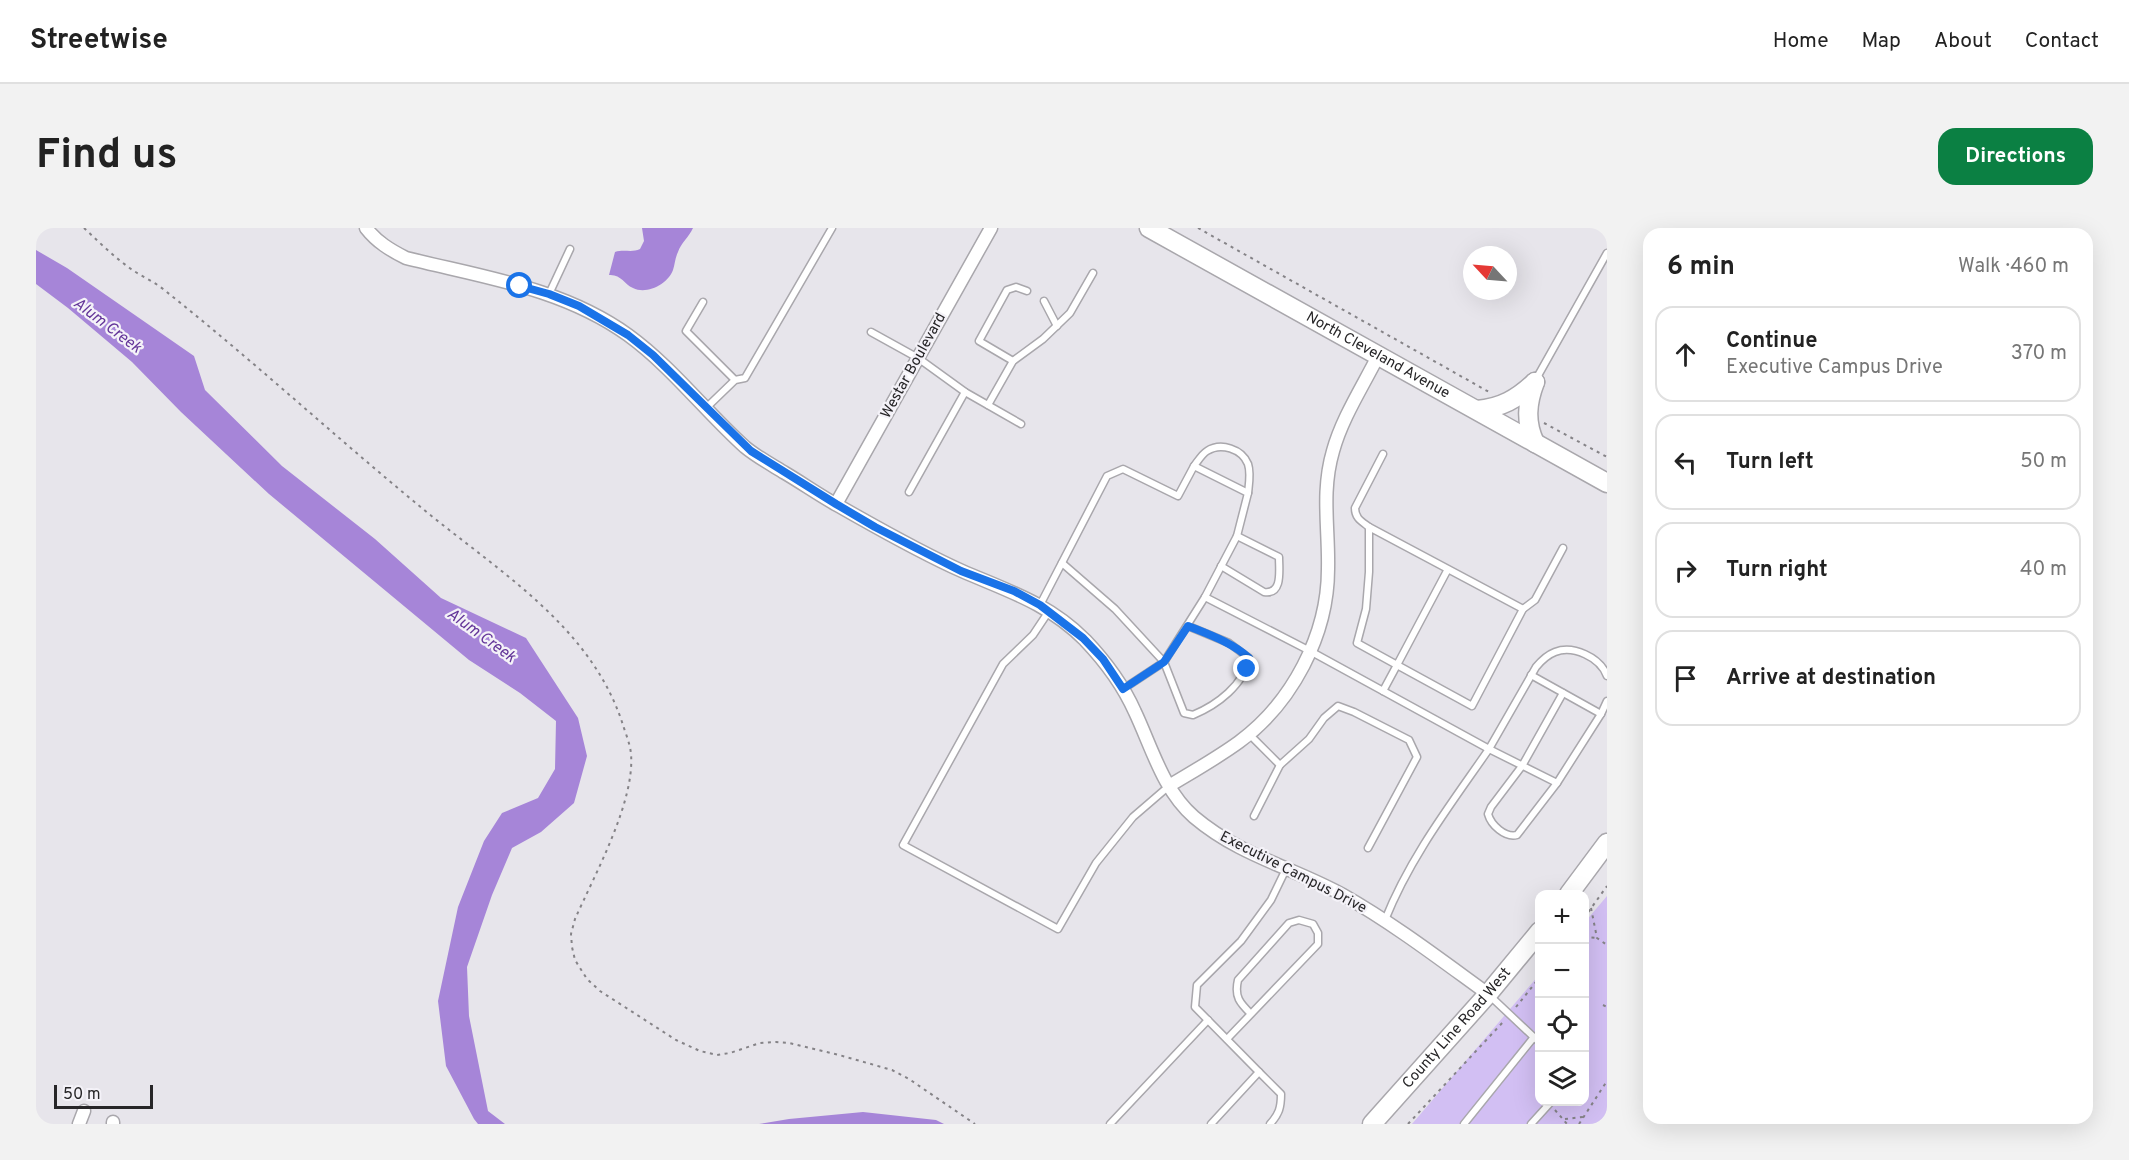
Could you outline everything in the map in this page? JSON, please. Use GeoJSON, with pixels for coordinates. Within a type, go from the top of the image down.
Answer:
{"type":"FeatureCollection","features":[{"type":"Feature","properties":{"kind":"main road","name":"North Cleveland Avenue"},"geometry":{"type":"LineString","coordinates":[[1149,228],[1607,483]]}},
{"type":"Feature","properties":{"kind":"main road"},"geometry":{"type":"LineString","coordinates":[[1477,411],[1493,409],[1509,403],[1535,382]]}},
{"type":"Feature","properties":{"kind":"main road"},"geometry":{"type":"LineString","coordinates":[[1535,382],[1529,397],[1527,414],[1535,443]]}},
{"type":"Feature","properties":{"kind":"main road"},"geometry":{"type":"LineString","coordinates":[[1572,890],[1607,843]]}},
{"type":"Feature","properties":{"kind":"main road","name":"County Line Road West"},"geometry":{"type":"LineString","coordinates":[[1372,1124],[1488,994],[1535,937]]}},
{"type":"Feature","properties":{"kind":"street","name":"Executive Campus Drive"},"geometry":{"type":"LineString","coordinates":[[366,228],[389,250],[406,258],[549,294],[586,310],[628,335],[653,355],[751,451],[875,527],[951,566],[1014,591],[1044,608],[1083,638],[1103,659],[1136,713],[1155,761],[1169,786],[1191,814],[1224,840],[1340,894],[1385,920],[1488,994]]}},
{"type":"Feature","properties":{"kind":"street","name":"Westar Boulevard"},"geometry":{"type":"LineString","coordinates":[[836,504],[992,228]]}},
{"type":"Feature","properties":{"kind":"street"},"geometry":{"type":"LineString","coordinates":[[1169,786],[1240,742],[1269,715],[1293,684],[1310,651],[1324,609],[1329,570],[1325,490],[1333,450],[1344,422],[1378,356]]}},
{"type":"Feature","properties":{"kind":"street"},"geometry":{"type":"LineString","coordinates":[[79,1124],[84,1112]]}},
{"type":"Feature","properties":{"kind":"lane"},"geometry":{"type":"LineString","coordinates":[[706,408],[735,380],[745,378],[832,228]]}},
{"type":"Feature","properties":{"kind":"lane"},"geometry":{"type":"LineString","coordinates":[[549,294],[570,249]]}},
{"type":"Feature","properties":{"kind":"lane"},"geometry":{"type":"LineString","coordinates":[[1535,382],[1607,253]]}},
{"type":"Feature","properties":{"kind":"lane"},"geometry":{"type":"LineString","coordinates":[[988,405],[1013,361],[1070,314],[1093,273]]}},
{"type":"Feature","properties":{"kind":"lane"},"geometry":{"type":"LineString","coordinates":[[1013,361],[979,341],[1007,290],[1016,287],[1027,291]]}},
{"type":"Feature","properties":{"kind":"lane"},"geometry":{"type":"LineString","coordinates":[[1044,301],[1057,326]]}},
{"type":"Feature","properties":{"kind":"lane"},"geometry":{"type":"LineString","coordinates":[[703,302],[686,331],[735,380]]}},
{"type":"Feature","properties":{"kind":"lane"},"geometry":{"type":"LineString","coordinates":[[871,332],[918,358],[965,392],[1021,424]]}},
{"type":"Feature","properties":{"kind":"lane"},"geometry":{"type":"LineString","coordinates":[[909,492],[965,392]]}},
{"type":"Feature","properties":{"kind":"lane"},"geometry":{"type":"LineString","coordinates":[[1123,689],[1164,662],[1205,597],[1237,536],[1248,493],[1250,474],[1248,463],[1234,450],[1224,447],[1205,452],[1194,466],[1178,496],[1123,469],[1107,476],[1062,563],[1033,635],[1004,664],[903,845],[1058,929],[1096,863],[1133,817],[1169,786]]}},
{"type":"Feature","properties":{"kind":"lane"},"geometry":{"type":"LineString","coordinates":[[1383,454],[1355,508],[1355,514],[1359,519],[1369,527],[1523,609]]}},
{"type":"Feature","properties":{"kind":"lane"},"geometry":{"type":"LineString","coordinates":[[1194,466],[1248,493]]}},
{"type":"Feature","properties":{"kind":"lane"},"geometry":{"type":"LineString","coordinates":[[1369,527],[1366,609],[1357,643],[1472,706],[1523,609],[1535,600],[1563,548]]}},
{"type":"Feature","properties":{"kind":"lane"},"geometry":{"type":"LineString","coordinates":[[1221,566],[1264,592],[1276,590],[1279,557],[1237,536]]}},
{"type":"Feature","properties":{"kind":"lane"},"geometry":{"type":"LineString","coordinates":[[1062,563],[1115,609],[1164,662],[1184,713],[1193,715],[1220,699],[1237,684],[1247,669],[1249,658],[1229,643],[1188,626]]}},
{"type":"Feature","properties":{"kind":"lane"},"geometry":{"type":"LineString","coordinates":[[1383,691],[1448,569]]}},
{"type":"Feature","properties":{"kind":"lane"},"geometry":{"type":"LineString","coordinates":[[1205,597],[1557,783]]}},
{"type":"Feature","properties":{"kind":"lane"},"geometry":{"type":"LineString","coordinates":[[1385,920],[1398,888],[1429,836],[1489,749],[1531,675],[1545,657],[1556,651],[1585,654],[1605,670],[1607,676]]}},
{"type":"Feature","properties":{"kind":"lane"},"geometry":{"type":"LineString","coordinates":[[1531,675],[1601,714]]}},
{"type":"Feature","properties":{"kind":"lane"},"geometry":{"type":"LineString","coordinates":[[1563,693],[1522,766],[1488,814],[1490,820],[1508,835],[1517,835],[1557,783],[1607,701]]}},
{"type":"Feature","properties":{"kind":"lane"},"geometry":{"type":"LineString","coordinates":[[1254,816],[1280,765],[1309,739],[1324,718],[1338,706],[1409,740],[1417,757],[1368,848]]}},
{"type":"Feature","properties":{"kind":"lane"},"geometry":{"type":"LineString","coordinates":[[1248,734],[1280,765]]}},
{"type":"Feature","properties":{"kind":"lane"},"geometry":{"type":"LineString","coordinates":[[1270,1124],[1278,1115],[1281,1094],[1195,1007],[1197,985],[1241,941],[1271,900],[1286,868]]}},
{"type":"Feature","properties":{"kind":"lane"},"geometry":{"type":"LineString","coordinates":[[1227,1039],[1251,1014],[1318,944],[1318,933],[1313,924],[1299,920],[1289,923],[1238,980],[1235,990],[1238,1001],[1251,1014]]}},
{"type":"Feature","properties":{"kind":"lane"},"geometry":{"type":"LineString","coordinates":[[1464,1124],[1534,1037],[1488,994]]}},
{"type":"Feature","properties":{"kind":"lane"},"geometry":{"type":"LineString","coordinates":[[1110,1124],[1208,1020]]}},
{"type":"Feature","properties":{"kind":"lane"},"geometry":{"type":"LineString","coordinates":[[1211,1124],[1259,1072]]}},
{"type":"Feature","properties":{"kind":"lane"},"geometry":{"type":"LineString","coordinates":[[1531,1124],[1546,1106]]}},
{"type":"Feature","properties":{"kind":"path"},"geometry":{"type":"LineString","coordinates":[[84,228],[131,269],[161,287],[297,400],[417,505],[515,581],[580,646],[606,683],[631,751],[632,772],[625,804],[575,918],[571,934],[575,960],[587,979],[600,991],[676,1040],[700,1051],[717,1055],[760,1043],[789,1042],[839,1055],[892,1070],[975,1124]]}},
{"type":"Feature","properties":{"kind":"path"},"geometry":{"type":"LineString","coordinates":[[1198,228],[1509,403]]}},
{"type":"Feature","properties":{"kind":"path"},"geometry":{"type":"LineString","coordinates":[[1527,414],[1607,457]]}},
{"type":"Feature","properties":{"kind":"path"},"geometry":{"type":"LineString","coordinates":[[1589,911],[1607,886]]}},
{"type":"Feature","properties":{"kind":"path"},"geometry":{"type":"LineString","coordinates":[[1591,908],[1597,938]]}},
{"type":"Feature","properties":{"kind":"path"},"geometry":{"type":"LineString","coordinates":[[1589,937],[1597,938],[1607,945]]}},
{"type":"Feature","properties":{"kind":"path"},"geometry":{"type":"LineString","coordinates":[[1408,1124],[1510,1015],[1535,982]]}},
{"type":"Feature","properties":{"kind":"path"},"geometry":{"type":"LineString","coordinates":[[1603,1005],[1607,1007]]}},
{"type":"Feature","properties":{"kind":"path"},"geometry":{"type":"LineString","coordinates":[[1580,1124],[1607,1081]]}},
{"type":"Feature","properties":{"kind":"path"},"geometry":{"type":"LineString","coordinates":[[1552,1106],[1567,1124]]}},
{"type":"Feature","properties":{"kind":"path"},"geometry":{"type":"LineString","coordinates":[[1565,1119],[1584,1116]]}},
{"type":"Feature","properties":{"kind":"shaded area"},"geometry":{"type":"Polygon","coordinates":[[[1607,896],[1607,1124],[1412,1124],[1535,980],[1535,1106],[1589,1106],[1589,917],[1607,896]]]}},
{"type":"Feature","properties":{"kind":"water"},"geometry":{"type":"Polygon","coordinates":[[[642,228],[693,228],[679,249],[673,270],[667,280],[656,287],[639,290],[609,275],[615,252],[640,249],[644,241],[642,228]]]}},
{"type":"Feature","properties":{"kind":"water","name":"Alum Creek"},"geometry":{"type":"Polygon","coordinates":[[[36,250],[67,268],[194,356],[205,390],[282,466],[375,539],[441,598],[526,638],[578,718],[587,756],[574,803],[541,832],[512,848],[492,895],[467,967],[469,1016],[488,1111],[505,1124],[478,1124],[474,1119],[446,1066],[438,1001],[458,907],[484,841],[502,813],[538,798],[555,769],[556,721],[520,693],[469,660],[269,494],[181,412],[132,362],[36,284],[36,250]]]}},
{"type":"Feature","properties":{"kind":"water"},"geometry":{"type":"Polygon","coordinates":[[[863,1112],[936,1120],[944,1124],[759,1124],[789,1119],[863,1112]]]}},
{"type":"Feature","properties":{"kind":"route"},"geometry":{"type":"LineString","coordinates":[[520,286],[579,306],[628,335],[653,355],[742,444],[836,504],[908,545],[961,571],[1014,591],[1040,605],[1083,638],[1103,659],[1123,689],[1164,662],[1188,626],[1229,643],[1242,652],[1249,658],[1247,669]]}}]}
